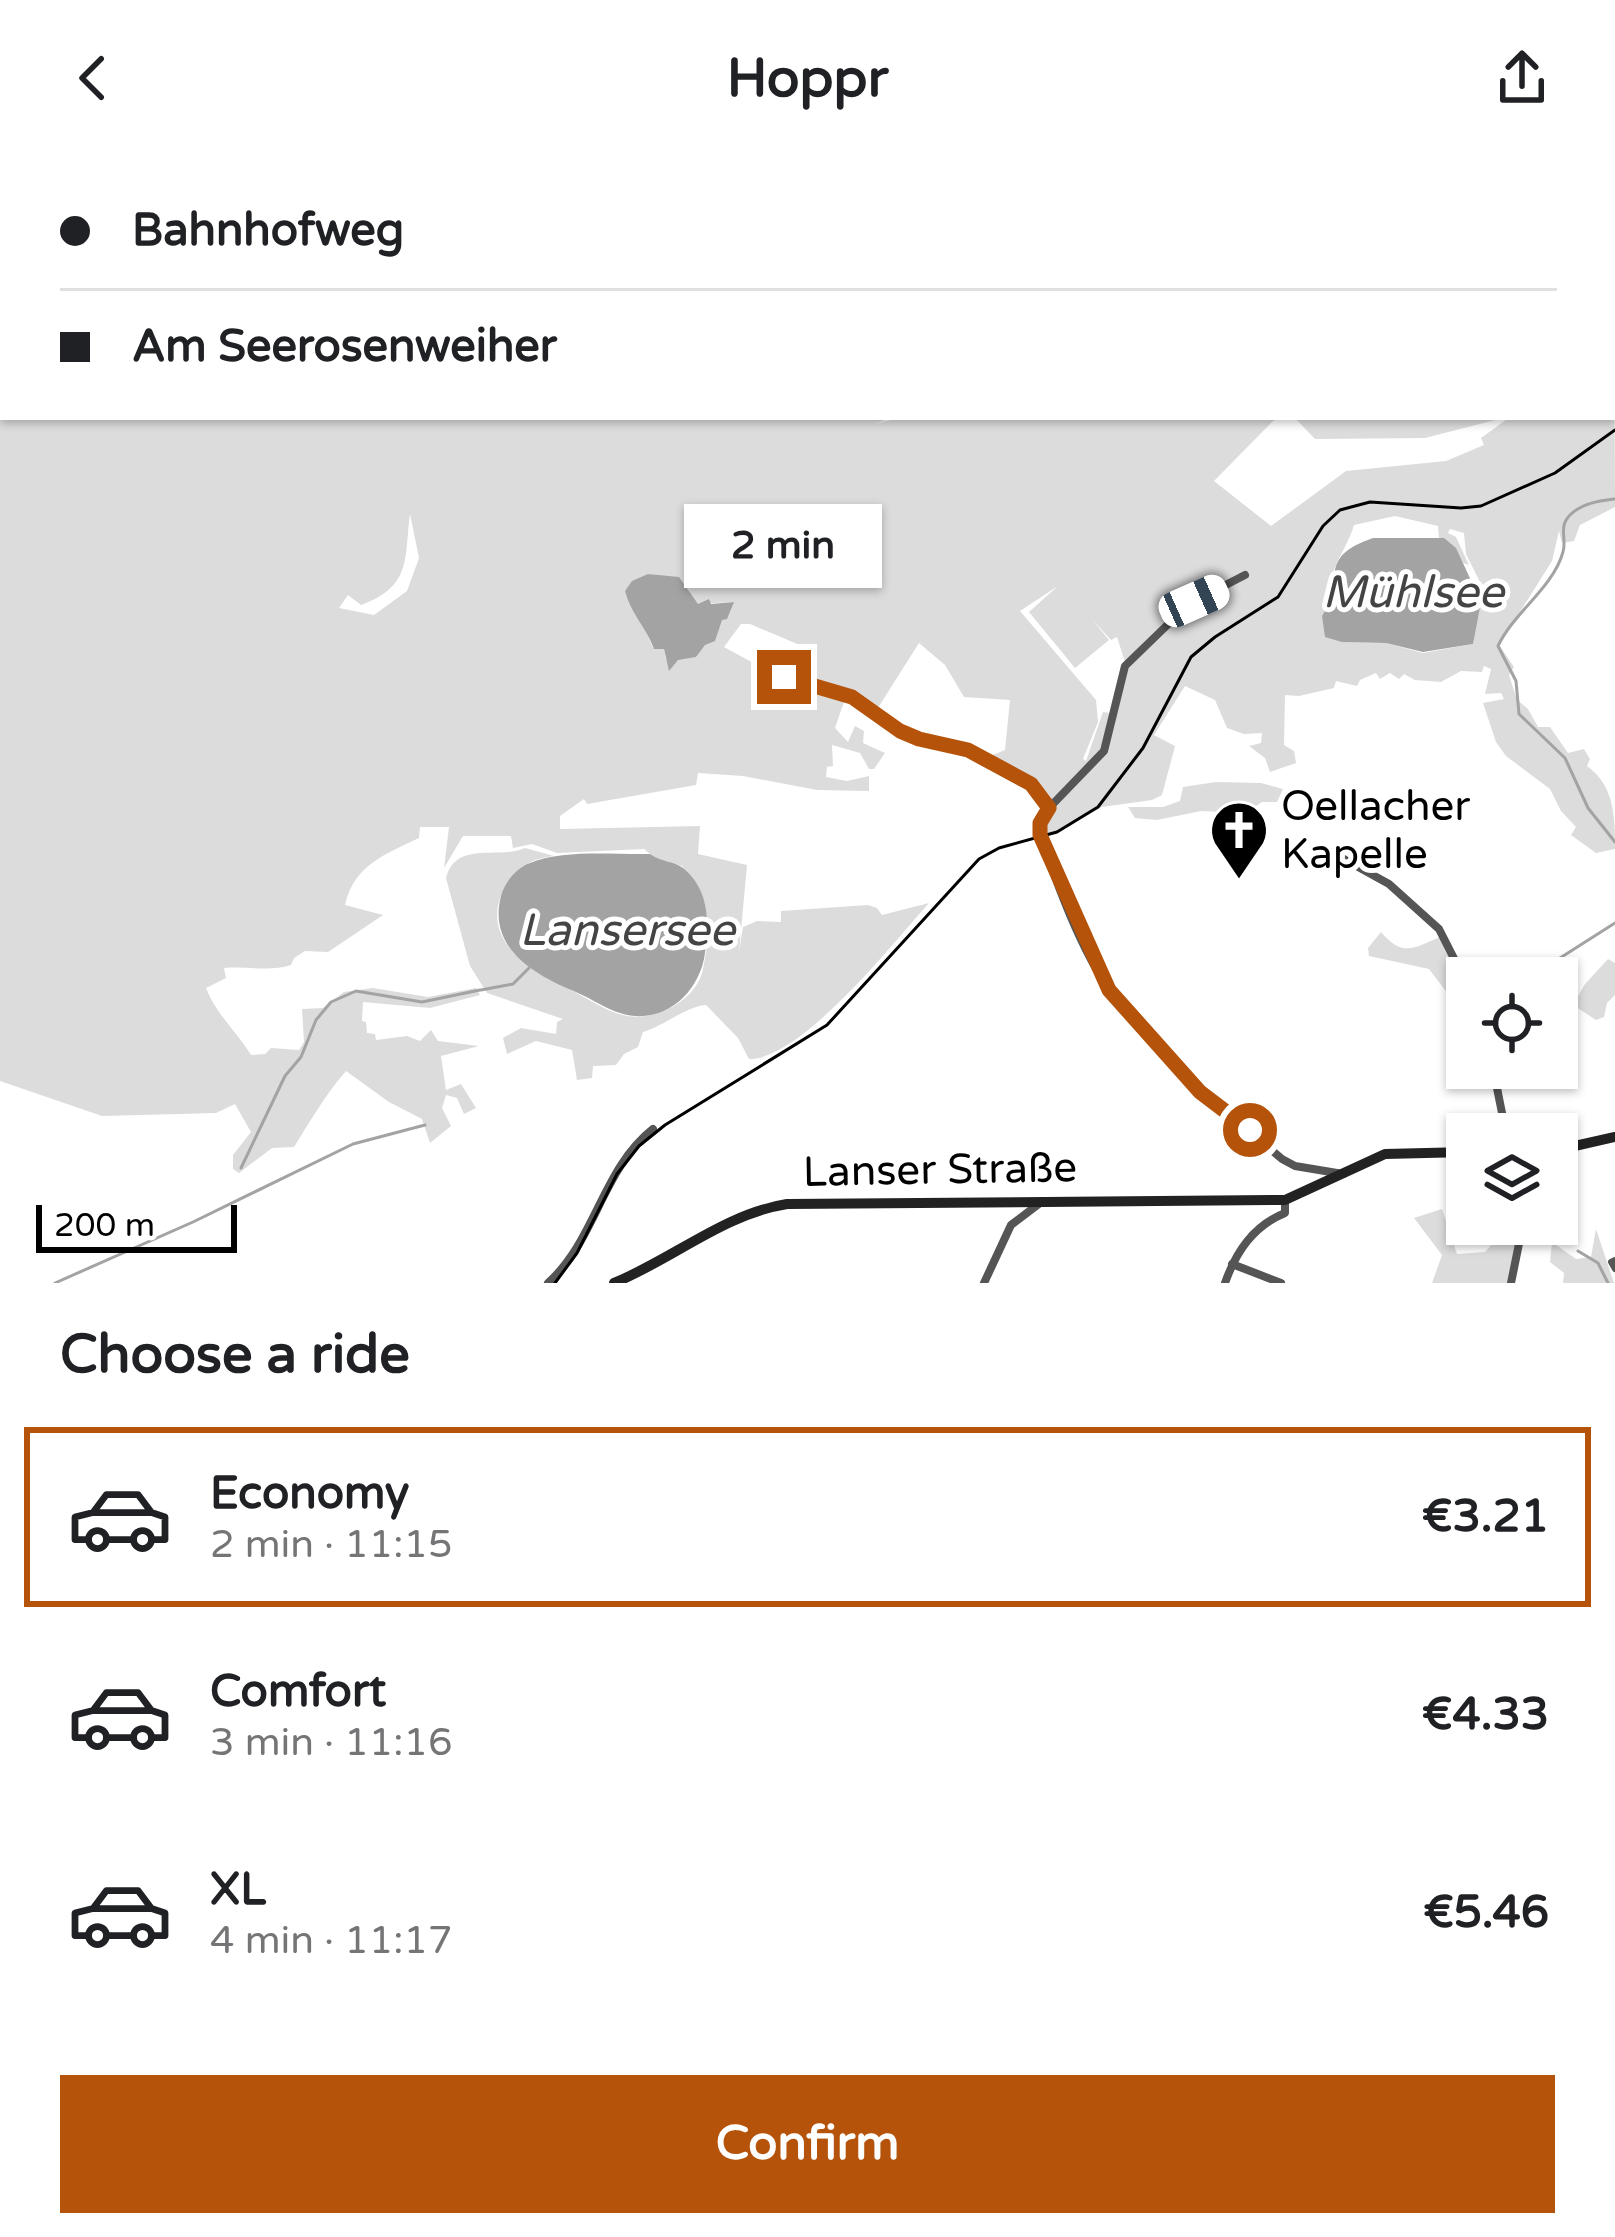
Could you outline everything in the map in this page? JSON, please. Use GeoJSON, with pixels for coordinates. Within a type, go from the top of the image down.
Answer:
{"type":"FeatureCollection","features":[{"type":"Feature","properties":{"kind":"main road"},"geometry":{"type":"LineString","coordinates":[[1578,1145],[1615,1137]]}},
{"type":"Feature","properties":{"kind":"main road"},"geometry":{"type":"LineString","coordinates":[[1286,1200],[1385,1154],[1446,1152]]}},
{"type":"Feature","properties":{"kind":"main road","name":"Lanser Straße"},"geometry":{"type":"LineString","coordinates":[[614,1283],[733,1220],[776,1205],[1286,1200]]}},
{"type":"Feature","properties":{"kind":"street"},"geometry":{"type":"LineString","coordinates":[[1245,575],[1187,605],[1127,664],[1104,751],[1049,808],[1040,823],[1041,838],[1077,924],[1116,998],[1200,1092],[1294,1166],[1343,1174]]}},
{"type":"Feature","properties":{"kind":"street"},"geometry":{"type":"LineString","coordinates":[[784,677],[852,697],[919,739],[968,750],[1031,784],[1049,808]]}},
{"type":"Feature","properties":{"kind":"street"},"geometry":{"type":"LineString","coordinates":[[1342,858],[1389,884],[1439,929],[1453,957]]}},
{"type":"Feature","properties":{"kind":"street"},"geometry":{"type":"LineString","coordinates":[[548,1283],[569,1260],[621,1160],[653,1129]]}},
{"type":"Feature","properties":{"kind":"street"},"geometry":{"type":"LineString","coordinates":[[984,1283],[1011,1225],[1044,1200]]}},
{"type":"Feature","properties":{"kind":"street"},"geometry":{"type":"LineString","coordinates":[[1225,1283],[1253,1232],[1285,1213],[1286,1200]]}},
{"type":"Feature","properties":{"kind":"street"},"geometry":{"type":"LineString","coordinates":[[1511,1283],[1519,1245]]}},
{"type":"Feature","properties":{"kind":"street"},"geometry":{"type":"LineString","coordinates":[[1615,1260],[1611,1262],[1615,1269]]}},
{"type":"Feature","properties":{"kind":"street"},"geometry":{"type":"LineString","coordinates":[[1232,1264],[1281,1283]]}},
{"type":"Feature","properties":{"kind":"shaded area"},"geometry":{"type":"Polygon","coordinates":[[[0,420],[885,420],[875,424],[890,420],[1275,420],[1214,481],[1271,526],[1346,471],[1446,461],[1484,445],[1481,438],[1506,420],[1615,420],[1615,507],[1580,525],[1574,541],[1562,543],[1559,531],[1552,561],[1499,645],[1514,667],[1509,675],[1517,700],[1538,727],[1550,727],[1568,753],[1584,749],[1590,759],[1587,766],[1603,783],[1612,803],[1615,849],[1596,853],[1571,835],[1576,827],[1550,789],[1506,756],[1496,742],[1483,703],[1504,699],[1501,693],[1485,694],[1491,669],[1484,666],[1482,672],[1461,671],[1441,682],[1404,674],[1399,679],[1390,673],[1380,679],[1376,673],[1357,686],[1336,681],[1334,688],[1285,695],[1284,745],[1294,751],[1296,763],[1270,772],[1265,758],[1249,746],[1261,743],[1262,733],[1227,728],[1215,700],[1185,686],[1154,735],[1175,746],[1162,795],[1102,807],[1044,839],[1048,803],[1043,791],[988,757],[1005,750],[1010,700],[964,697],[945,665],[919,643],[876,711],[849,692],[790,678],[802,646],[741,624],[724,647],[781,678],[846,696],[835,728],[848,742],[855,726],[864,731],[863,743],[885,753],[869,769],[860,753],[832,745],[833,766],[827,767],[826,777],[847,781],[869,776],[869,791],[817,790],[698,773],[696,785],[587,804],[584,799],[560,816],[560,829],[700,826],[698,854],[747,865],[739,952],[743,927],[757,921],[781,922],[781,911],[868,905],[882,915],[929,903],[820,1020],[770,1054],[749,1059],[738,1038],[706,1005],[643,1032],[638,1047],[616,1065],[593,1066],[592,1078],[577,1080],[572,1050],[536,1041],[507,1054],[503,1038],[521,1028],[556,1034],[557,1022],[563,1019],[487,993],[470,966],[446,878],[459,859],[525,848],[554,856],[527,864],[508,882],[497,920],[502,936],[511,950],[540,973],[623,1015],[660,1012],[692,991],[706,953],[708,926],[703,904],[682,866],[657,860],[644,849],[557,853],[532,844],[513,848],[511,836],[463,836],[444,868],[449,827],[420,827],[419,838],[372,863],[349,891],[345,905],[383,915],[328,952],[305,951],[283,967],[224,968],[226,978],[206,988],[251,1055],[265,1054],[271,1048],[299,1050],[304,1042],[302,1009],[323,1008],[344,992],[373,988],[428,997],[476,988],[480,995],[430,1008],[363,1002],[362,1021],[376,1040],[407,1036],[420,1041],[431,1030],[438,1041],[479,1046],[441,1056],[446,1090],[461,1084],[476,1108],[464,1114],[457,1098],[446,1095],[442,1108],[451,1126],[430,1143],[422,1119],[346,1071],[294,1147],[272,1148],[239,1173],[233,1169],[233,1155],[251,1132],[235,1104],[216,1113],[102,1116],[0,1081],[0,420]],[[410,514],[406,557],[398,579],[361,605],[348,595],[339,608],[374,615],[407,591],[419,558],[410,514]],[[1395,516],[1354,525],[1334,570],[1322,616],[1342,642],[1386,643],[1423,653],[1473,644],[1479,598],[1485,592],[1466,554],[1464,533],[1450,529],[1448,533],[1456,537],[1469,565],[1439,538],[1438,526],[1395,516]],[[648,574],[641,620],[653,648],[664,649],[666,660],[696,657],[733,602],[698,604],[674,578],[648,574]],[[1058,586],[1020,611],[1096,700],[1098,722],[1086,761],[1103,712],[1117,714],[1125,662],[1117,637],[1111,640],[1092,619],[1109,640],[1075,668],[1029,612],[1058,586]]]}},
{"type":"Feature","properties":{"kind":"shaded area"},"geometry":{"type":"Polygon","coordinates":[[[1297,420],[1495,420],[1425,438],[1315,439],[1297,420]]]}},
{"type":"Feature","properties":{"kind":"shaded area"},"geometry":{"type":"Polygon","coordinates":[[[1261,783],[1283,789],[1277,802],[1262,802],[1246,813],[1201,811],[1157,820],[1135,818],[1128,807],[1163,807],[1180,801],[1183,787],[1261,783]]]}},
{"type":"Feature","properties":{"kind":"shaded area"},"geometry":{"type":"Polygon","coordinates":[[[1381,932],[1403,948],[1442,936],[1452,957],[1446,957],[1446,991],[1429,969],[1369,956],[1368,948],[1381,932]]]}},
{"type":"Feature","properties":{"kind":"shaded area"},"geometry":{"type":"Polygon","coordinates":[[[1608,959],[1615,963],[1615,995],[1604,1017],[1596,1020],[1578,1008],[1585,984],[1608,959]]]}},
{"type":"Feature","properties":{"kind":"shaded area"},"geometry":{"type":"Polygon","coordinates":[[[1442,1209],[1446,1245],[1454,1245],[1457,1254],[1485,1252],[1491,1245],[1516,1245],[1508,1283],[1432,1283],[1442,1255],[1414,1218],[1442,1209]]]}},
{"type":"Feature","properties":{"kind":"shaded area"},"geometry":{"type":"Polygon","coordinates":[[[1596,1229],[1614,1283],[1563,1283],[1564,1273],[1550,1262],[1552,1245],[1576,1259],[1591,1257],[1596,1229]]]}},
{"type":"Feature","properties":{"kind":"water","name":"Mühlsee"},"geometry":{"type":"Polygon","coordinates":[[[1373,538],[1444,538],[1456,548],[1481,602],[1473,644],[1423,652],[1325,637],[1322,616],[1338,562],[1373,538]]]}},
{"type":"Feature","properties":{"kind":"water"},"geometry":{"type":"Polygon","coordinates":[[[648,574],[679,577],[698,604],[709,599],[711,604],[734,602],[715,641],[696,657],[678,660],[669,671],[664,649],[654,649],[625,591],[632,581],[648,574]]]}},
{"type":"Feature","properties":{"kind":"water","name":"Lansersee"},"geometry":{"type":"Polygon","coordinates":[[[650,854],[683,868],[698,886],[706,908],[702,968],[677,1003],[651,1015],[615,1011],[532,969],[508,946],[501,932],[501,896],[520,868],[558,856],[650,854]]]}},
{"type":"Feature","properties":{"kind":"waterway"},"geometry":{"type":"LineString","coordinates":[[1615,499],[1585,505],[1570,515],[1564,524],[1558,565],[1498,646],[1516,681],[1519,714],[1565,758],[1588,808],[1615,842]]}},
{"type":"Feature","properties":{"kind":"waterway"},"geometry":{"type":"LineString","coordinates":[[1562,957],[1615,923]]}},
{"type":"Feature","properties":{"kind":"waterway"},"geometry":{"type":"LineString","coordinates":[[481,990],[513,984],[529,968]]}},
{"type":"Feature","properties":{"kind":"waterway"},"geometry":{"type":"LineString","coordinates":[[241,1168],[285,1076],[331,1002],[356,991],[422,1002],[480,990]]}},
{"type":"Feature","properties":{"kind":"waterway"},"geometry":{"type":"LineString","coordinates":[[55,1283],[353,1144],[425,1125]]}},
{"type":"Feature","properties":{"kind":"waterway"},"geometry":{"type":"LineString","coordinates":[[1578,1251],[1598,1263],[1608,1283]]}},
{"type":"Feature","properties":{"kind":"tram line"},"geometry":{"type":"LineString","coordinates":[[555,1283],[577,1253],[617,1174],[639,1146],[827,1025],[979,859],[999,848],[1057,832],[1098,807],[1143,748],[1191,657],[1278,597],[1323,526],[1340,510],[1370,502],[1481,506],[1555,473],[1615,430]]}},
{"type":"Feature","properties":{"kind":"place","name":"Oellacher Kapelle"},"geometry":{"type":"Point","coordinates":[1239,881]}},
{"type":"Feature","properties":{"kind":"route"},"geometry":{"type":"LineString","coordinates":[[784,677],[841,692],[900,731],[968,750],[1042,794],[1049,808],[1040,823],[1040,835],[1109,990],[1200,1092],[1250,1130]]}}]}
